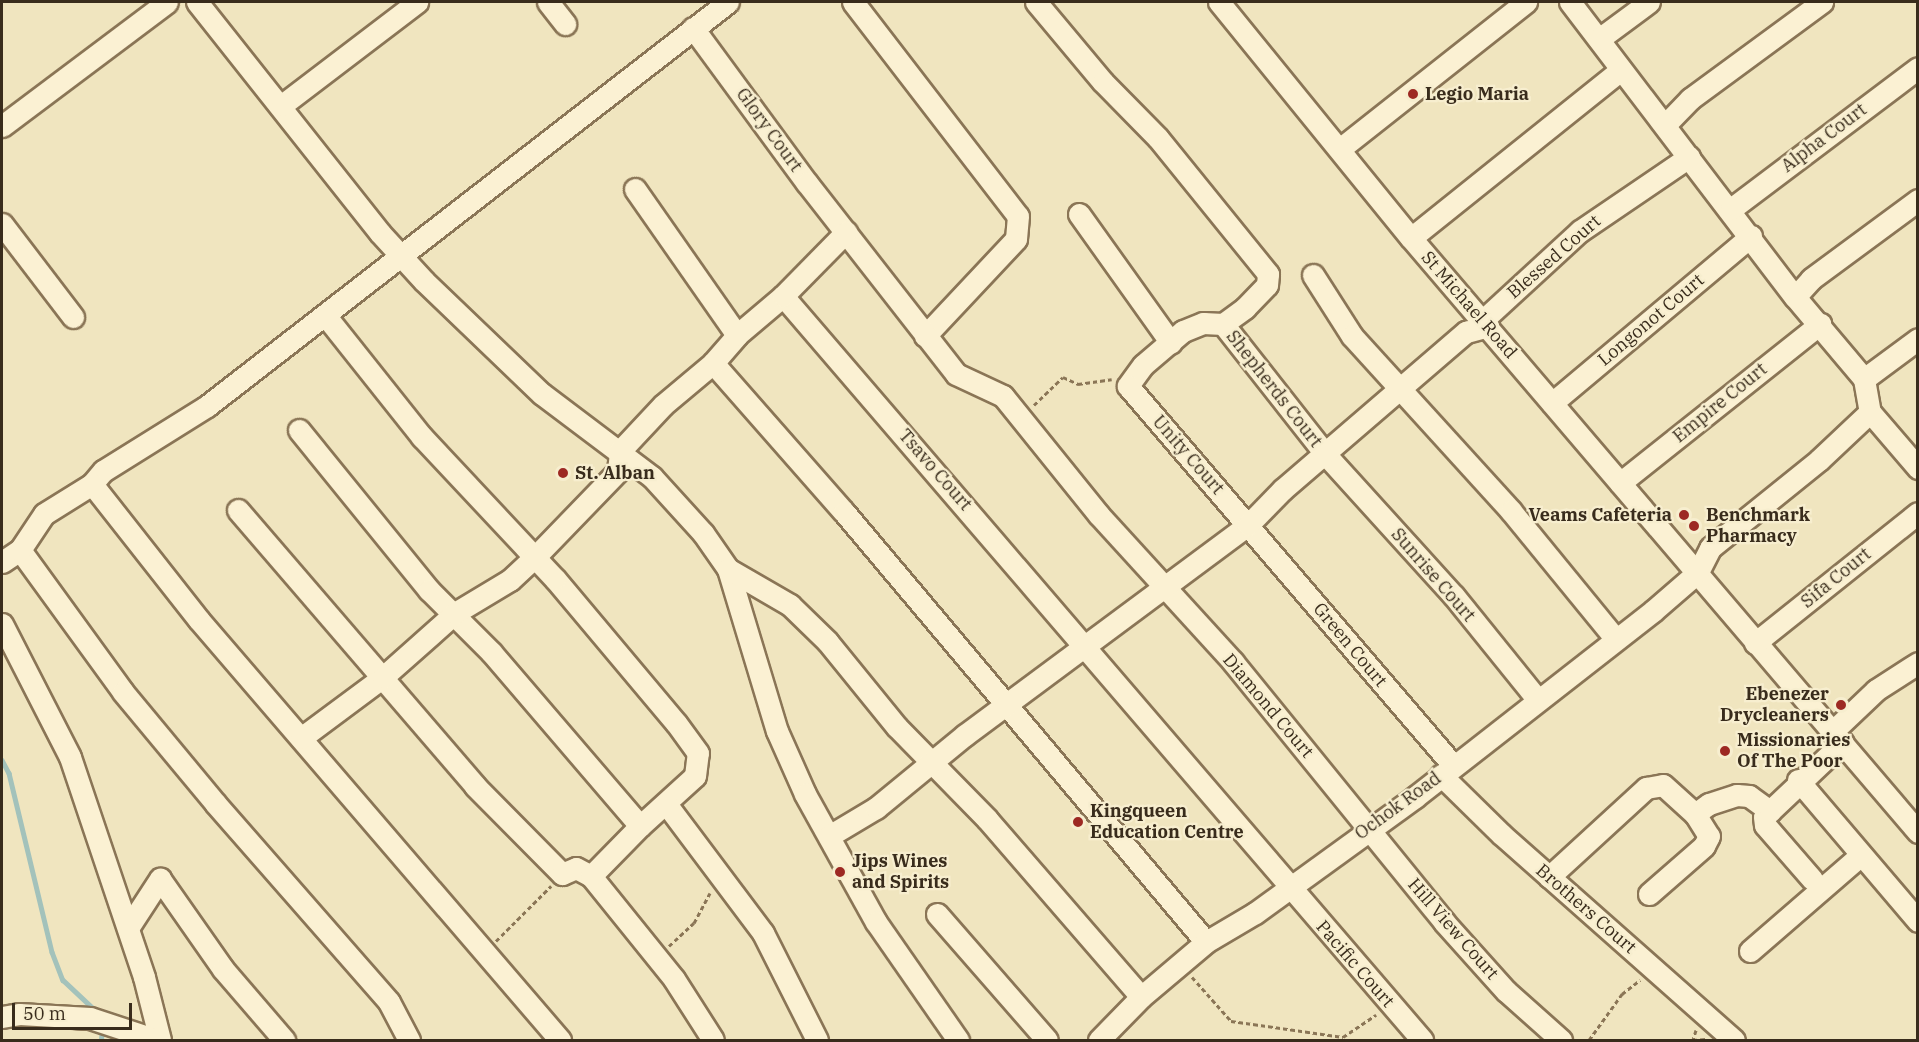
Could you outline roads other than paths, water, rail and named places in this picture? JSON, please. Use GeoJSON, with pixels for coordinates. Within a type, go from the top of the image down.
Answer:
{"type":"FeatureCollection","features":[{"type":"Feature","properties":{"kind":"street"},"geometry":{"type":"LineString","coordinates":[[2,126],[167,2]]}},
{"type":"Feature","properties":{"kind":"street"},"geometry":{"type":"LineString","coordinates":[[197,2],[401,254],[522,376],[620,451],[680,505],[728,569],[777,731],[876,922],[958,1041]]}},
{"type":"Feature","properties":{"kind":"street"},"geometry":{"type":"LineString","coordinates":[[282,105],[417,2]]}},
{"type":"Feature","properties":{"kind":"street"},"geometry":{"type":"LineString","coordinates":[[548,2],[565,24]]}},
{"type":"Feature","properties":{"kind":"street"},"geometry":{"type":"LineString","coordinates":[[2,562],[20,550],[44,514],[92,484],[103,471],[207,406],[728,2]]}},
{"type":"Feature","properties":{"kind":"street"},"geometry":{"type":"LineString","coordinates":[[853,2],[1018,216],[1016,239],[925,336]]}},
{"type":"Feature","properties":{"kind":"street"},"geometry":{"type":"LineString","coordinates":[[1036,2],[1103,82],[1158,138],[1264,267],[1267,285],[1223,324],[1203,323],[1183,331],[1170,344],[1079,214]]}},
{"type":"Feature","properties":{"kind":"street","name":"St Michael Road"},"geometry":{"type":"LineString","coordinates":[[1219,2],[1341,148],[1411,238],[1725,602],[1755,643],[1838,736],[1910,807],[1917,832]]}},
{"type":"Feature","properties":{"kind":"street"},"geometry":{"type":"LineString","coordinates":[[1341,148],[1526,2]]}},
{"type":"Feature","properties":{"kind":"street"},"geometry":{"type":"LineString","coordinates":[[1570,2],[1731,209],[1795,297],[1864,379],[1870,412],[1917,468]]}},
{"type":"Feature","properties":{"kind":"street"},"geometry":{"type":"LineString","coordinates":[[1599,39],[1649,2]]}},
{"type":"Feature","properties":{"kind":"street"},"geometry":{"type":"LineString","coordinates":[[1665,125],[1690,99],[1821,2]]}},
{"type":"Feature","properties":{"kind":"street","name":"Glory Court"},"geometry":{"type":"LineString","coordinates":[[693,28],[925,336]]}},
{"type":"Feature","properties":{"kind":"street","name":"Alpha Court"},"geometry":{"type":"LineString","coordinates":[[1731,209],[1917,68]]}},
{"type":"Feature","properties":{"kind":"street"},"geometry":{"type":"LineString","coordinates":[[1411,238],[1621,70]]}},
{"type":"Feature","properties":{"kind":"street","name":"Blessed Court"},"geometry":{"type":"LineString","coordinates":[[1485,323],[1580,231],[1689,157]]}},
{"type":"Feature","properties":{"kind":"street"},"geometry":{"type":"LineString","coordinates":[[635,189],[737,335]]}},
{"type":"Feature","properties":{"kind":"street"},"geometry":{"type":"LineString","coordinates":[[1795,297],[1811,279],[1917,200]]}},
{"type":"Feature","properties":{"kind":"street"},"geometry":{"type":"LineString","coordinates":[[2,224],[73,317]]}},
{"type":"Feature","properties":{"kind":"street"},"geometry":{"type":"LineString","coordinates":[[301,738],[383,677],[455,613],[510,580],[534,558],[618,471],[620,451],[663,405],[713,363],[737,335],[783,296],[846,232]]}},
{"type":"Feature","properties":{"kind":"street","name":"Longonot Court"},"geometry":{"type":"LineString","coordinates":[[1552,403],[1751,237]]}},
{"type":"Feature","properties":{"kind":"street"},"geometry":{"type":"LineString","coordinates":[[1313,275],[1352,336],[1511,511],[1615,638]]}},
{"type":"Feature","properties":{"kind":"street","name":"Tsavo Court"},"geometry":{"type":"LineString","coordinates":[[783,296],[1086,645],[1289,888]]}},
{"type":"Feature","properties":{"kind":"street"},"geometry":{"type":"LineString","coordinates":[[325,315],[422,437],[534,558],[698,753],[695,776],[667,805],[640,826],[591,876]]}},
{"type":"Feature","properties":{"kind":"street"},"geometry":{"type":"LineString","coordinates":[[830,836],[876,808],[1006,705],[1248,525],[1282,490],[1401,391],[1466,332],[1485,323]]}},
{"type":"Feature","properties":{"kind":"street","name":"Shepherds Court"},"geometry":{"type":"LineString","coordinates":[[1223,324],[1326,455]]}},
{"type":"Feature","properties":{"kind":"street","name":"Empire Court"},"geometry":{"type":"LineString","coordinates":[[1620,483],[1820,324]]}},
{"type":"Feature","properties":{"kind":"street","name":"Diamond Court"},"geometry":{"type":"LineString","coordinates":[[925,336],[956,374],[1003,396],[1164,589],[1233,662],[1366,829]]}},
{"type":"Feature","properties":{"kind":"street"},"geometry":{"type":"LineString","coordinates":[[1864,379],[1917,339]]}},
{"type":"Feature","properties":{"kind":"street","name":"Unity Court"},"geometry":{"type":"LineString","coordinates":[[1170,344],[1143,365],[1128,386],[1248,525]]}},
{"type":"Feature","properties":{"kind":"street"},"geometry":{"type":"LineString","coordinates":[[713,363],[1206,942]]}},
{"type":"Feature","properties":{"kind":"street"},"geometry":{"type":"LineString","coordinates":[[1698,572],[1710,548],[1819,460],[1870,412]]}},
{"type":"Feature","properties":{"kind":"street"},"geometry":{"type":"LineString","coordinates":[[299,430],[429,590],[455,613],[640,826]]}},
{"type":"Feature","properties":{"kind":"street","name":"Sunrise Court"},"geometry":{"type":"LineString","coordinates":[[1326,455],[1454,596],[1537,699]]}},
{"type":"Feature","properties":{"kind":"street"},"geometry":{"type":"LineString","coordinates":[[92,484],[199,620],[560,1041]]}},
{"type":"Feature","properties":{"kind":"street"},"geometry":{"type":"LineString","coordinates":[[238,510],[475,786],[562,873],[576,868],[591,876],[674,979],[713,1041]]}},
{"type":"Feature","properties":{"kind":"street","name":"Sifa Court"},"geometry":{"type":"LineString","coordinates":[[1755,643],[1917,513]]}},
{"type":"Feature","properties":{"kind":"street","name":"Green Court"},"geometry":{"type":"LineString","coordinates":[[1248,525],[1447,770]]}},
{"type":"Feature","properties":{"kind":"street"},"geometry":{"type":"LineString","coordinates":[[20,550],[130,700],[389,1002],[410,1041]]}},
{"type":"Feature","properties":{"kind":"street"},"geometry":{"type":"LineString","coordinates":[[728,569],[790,605],[806,620],[931,763],[987,819],[1141,997]]}},
{"type":"Feature","properties":{"kind":"street","name":"Ochok Road"},"geometry":{"type":"LineString","coordinates":[[1099,1041],[1141,997],[1206,942],[1289,888],[1447,770],[1698,572]]}},
{"type":"Feature","properties":{"kind":"street"},"geometry":{"type":"LineString","coordinates":[[2,624],[70,757],[128,928],[158,1041]]}},
{"type":"Feature","properties":{"kind":"street"},"geometry":{"type":"LineString","coordinates":[[1812,879],[1764,825],[1764,817],[1838,736],[1876,690],[1917,663]]}},
{"type":"Feature","properties":{"kind":"street","name":"Brothers Court"},"geometry":{"type":"LineString","coordinates":[[1447,770],[1549,877],[1734,1041]]}},
{"type":"Feature","properties":{"kind":"street"},"geometry":{"type":"LineString","coordinates":[[1798,780],[1917,921]]}},
{"type":"Feature","properties":{"kind":"street"},"geometry":{"type":"LineString","coordinates":[[1549,877],[1646,788],[1663,785],[1695,814],[1708,831],[1707,842],[1649,894]]}},
{"type":"Feature","properties":{"kind":"street"},"geometry":{"type":"LineString","coordinates":[[1695,814],[1709,804],[1737,795],[1749,796],[1770,811]]}},
{"type":"Feature","properties":{"kind":"street"},"geometry":{"type":"LineString","coordinates":[[667,805],[763,933],[817,1041]]}},
{"type":"Feature","properties":{"kind":"street","name":"Hill View Court"},"geometry":{"type":"LineString","coordinates":[[1366,829],[1475,957],[1561,1041]]}},
{"type":"Feature","properties":{"kind":"street"},"geometry":{"type":"LineString","coordinates":[[1750,951],[1861,855]]}},
{"type":"Feature","properties":{"kind":"street"},"geometry":{"type":"LineString","coordinates":[[128,928],[160,879],[223,969],[284,1041]]}},
{"type":"Feature","properties":{"kind":"street","name":"Pacific Court"},"geometry":{"type":"LineString","coordinates":[[1289,888],[1422,1041]]}},
{"type":"Feature","properties":{"kind":"street"},"geometry":{"type":"LineString","coordinates":[[938,914],[1047,1041]]}},
{"type":"Feature","properties":{"kind":"street"},"geometry":{"type":"LineString","coordinates":[[2,1017],[90,1018],[158,1041]]}},
{"type":"Feature","properties":{"kind":"waterway"},"geometry":{"type":"LineString","coordinates":[[2,760],[9,773],[52,952],[63,980],[95,1010]]}},
{"type":"Feature","properties":{"kind":"waterway"},"geometry":{"type":"LineString","coordinates":[[101,1040],[102,1029]]}},
{"type":"Feature","properties":{"kind":"place","name":"Legio Maria"},"geometry":{"type":"Point","coordinates":[1413,94]}},
{"type":"Feature","properties":{"kind":"place","name":"St. Alban"},"geometry":{"type":"Point","coordinates":[563,473]}},
{"type":"Feature","properties":{"kind":"place","name":"Veams Cafeteria"},"geometry":{"type":"Point","coordinates":[1684,515]}},
{"type":"Feature","properties":{"kind":"place","name":"Benchmark Pharmacy"},"geometry":{"type":"Point","coordinates":[1694,526]}},
{"type":"Feature","properties":{"kind":"place","name":"Ebenezer Drycleaners"},"geometry":{"type":"Point","coordinates":[1841,705]}},
{"type":"Feature","properties":{"kind":"place","name":"Missionaries Of The Poor"},"geometry":{"type":"Point","coordinates":[1725,751]}},
{"type":"Feature","properties":{"kind":"place","name":"Kingqueen Education Centre"},"geometry":{"type":"Point","coordinates":[1078,822]}},
{"type":"Feature","properties":{"kind":"place","name":"Jips Wines and Spirits"},"geometry":{"type":"Point","coordinates":[840,872]}}]}
